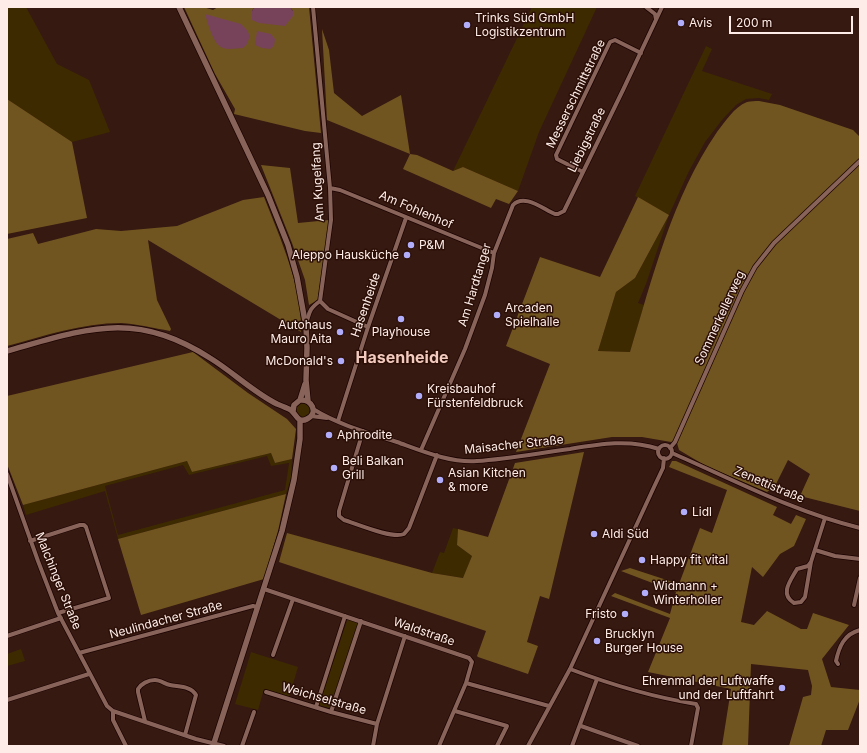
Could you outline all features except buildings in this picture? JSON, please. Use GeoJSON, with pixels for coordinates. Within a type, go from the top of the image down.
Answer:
{"type":"FeatureCollection","features":[{"type":"Feature","properties":{"kind":"main road"},"geometry":{"type":"LineString","coordinates":[[179,7],[268,195],[285,238],[297,276],[306,327],[306,380],[308,401]]}},
{"type":"Feature","properties":{"kind":"main road"},"geometry":{"type":"LineString","coordinates":[[7,351],[89,329],[120,327],[147,330],[170,336],[192,347],[276,403],[293,411],[295,416],[303,420]]}},
{"type":"Feature","properties":{"kind":"main road"},"geometry":{"type":"LineString","coordinates":[[293,411],[295,404],[300,400],[306,380]]}},
{"type":"Feature","properties":{"kind":"main road"},"geometry":{"type":"LineString","coordinates":[[300,400],[308,401],[312,404],[313,409],[311,416],[303,420]]}},
{"type":"Feature","properties":{"kind":"main road"},"geometry":{"type":"LineString","coordinates":[[276,403],[295,404]]}},
{"type":"Feature","properties":{"kind":"main road"},"geometry":{"type":"LineString","coordinates":[[213,745],[282,531],[294,480],[303,420]]}},
{"type":"Feature","properties":{"kind":"street","name":"Am Kugelfang"},"geometry":{"type":"LineString","coordinates":[[312,7],[330,188],[331,220],[320,301]]}},
{"type":"Feature","properties":{"kind":"street"},"geometry":{"type":"LineString","coordinates":[[646,7],[654,14],[656,20]]}},
{"type":"Feature","properties":{"kind":"street","name":"Liebigstraße"},"geometry":{"type":"LineString","coordinates":[[510,213],[516,202],[522,200],[528,201],[555,214],[562,213],[570,202],[662,7]]}},
{"type":"Feature","properties":{"kind":"street","name":"Messerschmittstraße"},"geometry":{"type":"LineString","coordinates":[[583,172],[557,159],[556,155],[578,107],[610,42],[615,40],[641,53]]}},
{"type":"Feature","properties":{"kind":"street","name":"Sommerkellerweg"},"geometry":{"type":"LineString","coordinates":[[670,448],[675,442],[742,291],[755,267],[774,243],[860,161]]}},
{"type":"Feature","properties":{"kind":"street","name":"Am Fohlenhof"},"geometry":{"type":"LineString","coordinates":[[330,188],[340,190],[494,253]]}},
{"type":"Feature","properties":{"kind":"street","name":"Am Hardtanger"},"geometry":{"type":"LineString","coordinates":[[421,450],[456,371],[476,319],[487,288],[494,253],[510,213]]}},
{"type":"Feature","properties":{"kind":"street","name":"Hasenheide"},"geometry":{"type":"LineString","coordinates":[[338,421],[368,327],[406,218]]}},
{"type":"Feature","properties":{"kind":"street"},"geometry":{"type":"LineString","coordinates":[[306,327],[308,314],[320,301],[328,309],[368,327]]}},
{"type":"Feature","properties":{"kind":"street","name":"Maisacher Straße"},"geometry":{"type":"LineString","coordinates":[[313,409],[329,418],[363,431],[437,455],[463,461],[477,461],[624,442],[642,444],[659,449]]}},
{"type":"Feature","properties":{"kind":"street","name":"Maisacher Straße"},"geometry":{"type":"LineString","coordinates":[[311,416],[329,418]]}},
{"type":"Feature","properties":{"kind":"street"},"geometry":{"type":"LineString","coordinates":[[363,431],[339,511],[339,516],[344,520],[387,534],[396,536],[404,534],[409,528],[437,455]]}},
{"type":"Feature","properties":{"kind":"street"},"geometry":{"type":"LineString","coordinates":[[665,446],[670,448],[672,453],[669,457],[664,458],[659,454],[659,449],[665,446]]}},
{"type":"Feature","properties":{"kind":"street","name":"Zenettistraße"},"geometry":{"type":"LineString","coordinates":[[672,453],[783,502],[825,518],[860,528]]}},
{"type":"Feature","properties":{"kind":"street"},"geometry":{"type":"LineString","coordinates":[[528,746],[570,669],[654,487],[662,468],[664,458]]}},
{"type":"Feature","properties":{"kind":"street","name":"Malchinger Straße"},"geometry":{"type":"LineString","coordinates":[[7,474],[30,541],[58,613],[106,706],[112,711],[113,720],[126,746]]}},
{"type":"Feature","properties":{"kind":"street"},"geometry":{"type":"LineString","coordinates":[[811,562],[808,566],[797,569],[788,588],[786,594],[789,600],[794,603],[801,602],[805,597],[811,562],[825,518]]}},
{"type":"Feature","properties":{"kind":"street"},"geometry":{"type":"LineString","coordinates":[[30,541],[80,525],[86,527],[109,598],[58,613]]}},
{"type":"Feature","properties":{"kind":"street"},"geometry":{"type":"LineString","coordinates":[[815,550],[835,556],[860,559]]}},
{"type":"Feature","properties":{"kind":"street"},"geometry":{"type":"LineString","coordinates":[[854,605],[860,578]]}},
{"type":"Feature","properties":{"kind":"street","name":"Waldstraße"},"geometry":{"type":"LineString","coordinates":[[264,589],[469,658],[472,662],[466,683]]}},
{"type":"Feature","properties":{"kind":"street"},"geometry":{"type":"LineString","coordinates":[[273,655],[293,599]]}},
{"type":"Feature","properties":{"kind":"street","name":"Neulindacher Straße"},"geometry":{"type":"LineString","coordinates":[[79,653],[253,606],[258,607]]}},
{"type":"Feature","properties":{"kind":"street"},"geometry":{"type":"LineString","coordinates":[[316,708],[345,616]]}},
{"type":"Feature","properties":{"kind":"street"},"geometry":{"type":"LineString","coordinates":[[7,636],[61,618]]}},
{"type":"Feature","properties":{"kind":"street"},"geometry":{"type":"LineString","coordinates":[[331,712],[361,621]]}},
{"type":"Feature","properties":{"kind":"street"},"geometry":{"type":"LineString","coordinates":[[838,664],[836,661],[839,646],[847,637],[860,630]]}},
{"type":"Feature","properties":{"kind":"street"},"geometry":{"type":"LineString","coordinates":[[373,746],[377,724],[405,636]]}},
{"type":"Feature","properties":{"kind":"street"},"geometry":{"type":"LineString","coordinates":[[570,669],[644,694],[696,704],[698,706],[690,746]]}},
{"type":"Feature","properties":{"kind":"street"},"geometry":{"type":"LineString","coordinates":[[7,700],[89,674]]}},
{"type":"Feature","properties":{"kind":"street"},"geometry":{"type":"LineString","coordinates":[[572,746],[581,726],[597,679]]}},
{"type":"Feature","properties":{"kind":"street"},"geometry":{"type":"LineString","coordinates":[[145,721],[138,692],[138,689],[143,683],[155,680],[194,691],[196,695],[185,735]]}},
{"type":"Feature","properties":{"kind":"street"},"geometry":{"type":"LineString","coordinates":[[439,746],[455,712],[466,683],[549,706]]}},
{"type":"Feature","properties":{"kind":"street","name":"Weichselstraße"},"geometry":{"type":"LineString","coordinates":[[266,692],[316,708],[377,724]]}},
{"type":"Feature","properties":{"kind":"street"},"geometry":{"type":"LineString","coordinates":[[112,711],[213,745],[224,746]]}},
{"type":"Feature","properties":{"kind":"street"},"geometry":{"type":"LineString","coordinates":[[242,746],[254,712]]}},
{"type":"Feature","properties":{"kind":"street"},"geometry":{"type":"LineString","coordinates":[[455,712],[507,726],[497,746]]}},
{"type":"Feature","properties":{"kind":"street"},"geometry":{"type":"LineString","coordinates":[[581,726],[638,746]]}},
{"type":"Feature","properties":{"kind":"shaded area"},"geometry":{"type":"Polygon","coordinates":[[[7,7],[26,7],[57,64],[89,80],[110,132],[72,142],[7,99],[7,7]]]}},
{"type":"Feature","properties":{"kind":"shaded area"},"geometry":{"type":"Polygon","coordinates":[[[184,7],[203,7],[213,10],[218,7],[254,7],[252,11],[293,11],[290,7],[309,7],[321,133],[305,131],[234,114],[235,109],[215,74],[184,7]]]}},
{"type":"Feature","properties":{"kind":"shaded area"},"geometry":{"type":"Polygon","coordinates":[[[254,7],[290,7],[293,11],[293,16],[285,26],[259,23],[252,20],[252,11],[254,7]]]}},
{"type":"Feature","properties":{"kind":"shaded area"},"geometry":{"type":"Polygon","coordinates":[[[532,7],[597,7],[539,132],[518,191],[463,167],[453,171],[532,7]]]}},
{"type":"Feature","properties":{"kind":"shaded area"},"geometry":{"type":"Polygon","coordinates":[[[205,14],[241,24],[250,36],[247,44],[243,48],[233,49],[225,49],[219,46],[211,33],[205,14]]]}},
{"type":"Feature","properties":{"kind":"shaded area"},"geometry":{"type":"Polygon","coordinates":[[[322,29],[329,50],[334,93],[362,116],[401,95],[410,154],[327,120],[322,29]]]}},
{"type":"Feature","properties":{"kind":"shaded area"},"geometry":{"type":"Polygon","coordinates":[[[257,31],[271,34],[275,39],[274,46],[270,49],[255,45],[257,31]]]}},
{"type":"Feature","properties":{"kind":"shaded area"},"geometry":{"type":"Polygon","coordinates":[[[706,46],[712,49],[702,71],[772,94],[769,100],[759,98],[746,99],[736,105],[722,120],[705,142],[689,171],[669,215],[635,196],[706,46]]]}},
{"type":"Feature","properties":{"kind":"shaded area"},"geometry":{"type":"Polygon","coordinates":[[[7,99],[72,142],[87,218],[7,234],[7,99]]]}},
{"type":"Feature","properties":{"kind":"shaded area"},"geometry":{"type":"Polygon","coordinates":[[[759,101],[780,105],[853,130],[860,137],[860,511],[800,496],[810,474],[788,460],[775,486],[767,492],[706,466],[679,450],[677,443],[642,437],[612,437],[516,452],[550,364],[506,346],[540,257],[600,277],[638,197],[669,215],[635,278],[616,292],[598,351],[630,352],[665,238],[701,157],[717,132],[738,107],[747,102],[759,101]]]}},
{"type":"Feature","properties":{"kind":"shaded area"},"geometry":{"type":"Polygon","coordinates":[[[410,154],[417,155],[453,171],[463,167],[518,191],[509,204],[496,199],[491,208],[403,169],[410,154]]]}},
{"type":"Feature","properties":{"kind":"shaded area"},"geometry":{"type":"Polygon","coordinates":[[[261,165],[290,168],[298,223],[329,220],[318,300],[309,305],[305,280],[261,165]]]}},
{"type":"Feature","properties":{"kind":"shaded area"},"geometry":{"type":"Polygon","coordinates":[[[264,197],[283,246],[294,281],[301,315],[301,332],[148,240],[157,300],[171,329],[170,331],[121,323],[92,325],[7,346],[7,239],[33,233],[38,244],[96,229],[121,231],[177,226],[243,200],[264,197]]]}},
{"type":"Feature","properties":{"kind":"shaded area"},"geometry":{"type":"Polygon","coordinates":[[[669,215],[646,284],[638,303],[644,305],[630,352],[598,351],[616,292],[635,278],[669,215]]]}},
{"type":"Feature","properties":{"kind":"shaded area"},"geometry":{"type":"Polygon","coordinates":[[[193,352],[248,393],[287,419],[296,429],[292,459],[275,463],[271,453],[192,472],[187,461],[23,505],[7,464],[7,396],[193,352]]]}},
{"type":"Feature","properties":{"kind":"shaded area"},"geometry":{"type":"Polygon","coordinates":[[[300,403],[306,403],[310,407],[310,413],[306,417],[300,417],[296,413],[296,407],[300,403]]]}},
{"type":"Feature","properties":{"kind":"shaded area"},"geometry":{"type":"Polygon","coordinates":[[[584,452],[549,599],[540,596],[527,642],[538,646],[528,674],[477,656],[486,631],[279,562],[287,533],[432,573],[463,578],[472,556],[457,545],[458,529],[488,537],[515,463],[584,452]]]}},
{"type":"Feature","properties":{"kind":"shaded area"},"geometry":{"type":"Polygon","coordinates":[[[271,453],[275,463],[292,459],[291,478],[286,494],[118,539],[105,491],[26,515],[23,505],[187,461],[192,472],[271,453]],[[267,456],[189,475],[183,465],[105,486],[118,535],[285,490],[289,463],[271,466],[267,456]]]}},
{"type":"Feature","properties":{"kind":"shaded area"},"geometry":{"type":"Polygon","coordinates":[[[672,461],[676,461],[777,507],[773,515],[791,524],[796,515],[806,519],[794,546],[780,554],[763,577],[752,567],[741,622],[754,625],[767,611],[801,629],[807,629],[813,613],[849,625],[822,659],[831,687],[860,690],[860,699],[848,730],[826,730],[821,746],[789,746],[803,697],[811,695],[812,686],[808,670],[751,664],[748,746],[722,746],[731,689],[648,672],[670,618],[611,596],[615,593],[670,614],[676,592],[621,571],[630,568],[679,584],[700,528],[712,533],[727,490],[669,467],[672,461]]]}},
{"type":"Feature","properties":{"kind":"shaded area"},"geometry":{"type":"Polygon","coordinates":[[[286,494],[278,531],[264,579],[141,615],[118,539],[286,494]]]}},
{"type":"Feature","properties":{"kind":"shaded area"},"geometry":{"type":"Polygon","coordinates":[[[453,528],[458,529],[457,545],[472,556],[464,578],[432,573],[440,552],[444,553],[453,528]]]}},
{"type":"Feature","properties":{"kind":"shaded area"},"geometry":{"type":"Polygon","coordinates":[[[348,618],[360,622],[330,708],[319,705],[348,618]]]}},
{"type":"Feature","properties":{"kind":"shaded area"},"geometry":{"type":"Polygon","coordinates":[[[21,649],[25,661],[7,666],[7,654],[21,649]]]}},
{"type":"Feature","properties":{"kind":"shaded area"},"geometry":{"type":"Polygon","coordinates":[[[251,652],[298,667],[289,697],[264,689],[258,710],[235,704],[251,652]]]}},
{"type":"Feature","properties":{"kind":"place","name":"Avis"},"geometry":{"type":"Point","coordinates":[681,23]}},
{"type":"Feature","properties":{"kind":"place","name":"Trinks Süd GmbH Logistikzentrum"},"geometry":{"type":"Point","coordinates":[467,25]}},
{"type":"Feature","properties":{"kind":"place","name":"P&M"},"geometry":{"type":"Point","coordinates":[411,245]}},
{"type":"Feature","properties":{"kind":"place","name":"Aleppo Hausküche"},"geometry":{"type":"Point","coordinates":[407,255]}},
{"type":"Feature","properties":{"kind":"place","name":"Arcaden Spielhalle"},"geometry":{"type":"Point","coordinates":[497,315]}},
{"type":"Feature","properties":{"kind":"place","name":"Playhouse"},"geometry":{"type":"Point","coordinates":[401,319]}},
{"type":"Feature","properties":{"kind":"place","name":"Autohaus Mauro Aita"},"geometry":{"type":"Point","coordinates":[340,332]}},
{"type":"Feature","properties":{"kind":"place","name":"McDonald's"},"geometry":{"type":"Point","coordinates":[341,361]}},
{"type":"Feature","properties":{"kind":"place","name":"Kreisbauhof Fürstenfeldbruck"},"geometry":{"type":"Point","coordinates":[419,396]}},
{"type":"Feature","properties":{"kind":"place","name":"Aphrodite"},"geometry":{"type":"Point","coordinates":[329,435]}},
{"type":"Feature","properties":{"kind":"place","name":"Beli Balkan Grill"},"geometry":{"type":"Point","coordinates":[334,468]}},
{"type":"Feature","properties":{"kind":"place","name":"Asian Kitchen & more"},"geometry":{"type":"Point","coordinates":[440,480]}},
{"type":"Feature","properties":{"kind":"place","name":"Lidl"},"geometry":{"type":"Point","coordinates":[684,512]}},
{"type":"Feature","properties":{"kind":"place","name":"Aldi Süd"},"geometry":{"type":"Point","coordinates":[594,534]}},
{"type":"Feature","properties":{"kind":"place","name":"Happy fit vital"},"geometry":{"type":"Point","coordinates":[642,560]}},
{"type":"Feature","properties":{"kind":"place","name":"Widmann + Winterholler"},"geometry":{"type":"Point","coordinates":[645,593]}},
{"type":"Feature","properties":{"kind":"place","name":"Fristo"},"geometry":{"type":"Point","coordinates":[625,614]}},
{"type":"Feature","properties":{"kind":"place","name":"Brucklyn Burger House"},"geometry":{"type":"Point","coordinates":[597,641]}},
{"type":"Feature","properties":{"kind":"place","name":"Ehrenmal der Luftwaffe und der Luftfahrt"},"geometry":{"type":"Point","coordinates":[782,688]}},
{"type":"Feature","properties":{"kind":"district","name":"Hasenheide"},"geometry":{"type":"Point","coordinates":[402,358]}}]}
